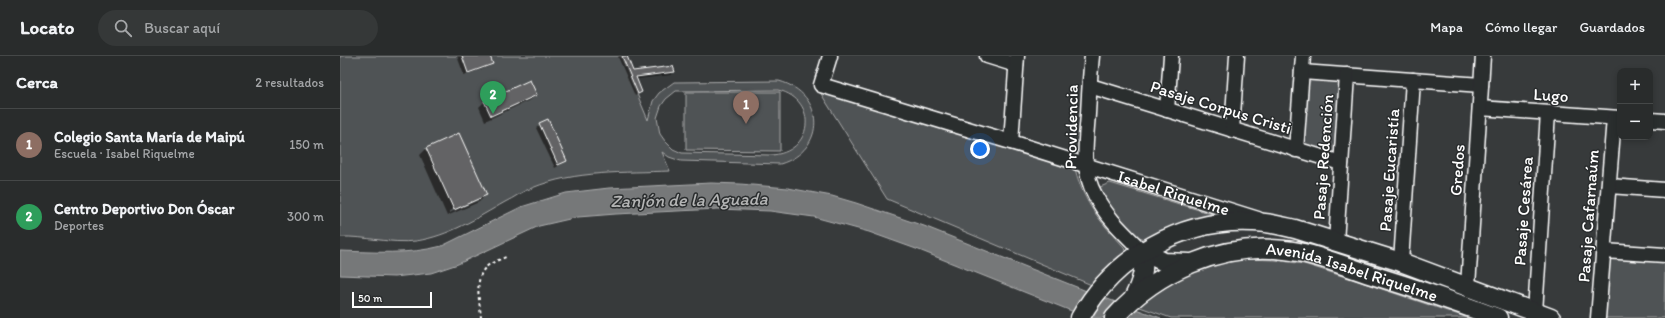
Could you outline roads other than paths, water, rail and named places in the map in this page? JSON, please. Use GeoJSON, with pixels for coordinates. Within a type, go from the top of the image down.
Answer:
{"type":"FeatureCollection","features":[{"type":"Feature","properties":{"kind":"main road"},"geometry":{"type":"LineString","coordinates":[[1080,318],[1103,285],[1117,270],[1142,251],[1178,234],[1208,225],[1229,222],[1278,225]]}},
{"type":"Feature","properties":{"kind":"main road","name":"Isabel Riquelme"},"geometry":{"type":"LineString","coordinates":[[1278,225],[1401,262],[1543,315]]}},
{"type":"Feature","properties":{"kind":"main road","name":"Avenida Isabel Riquelme"},"geometry":{"type":"LineString","coordinates":[[1193,263],[1220,254],[1250,249],[1285,250],[1310,255],[1432,294],[1498,318]]}},
{"type":"Feature","properties":{"kind":"main road"},"geometry":{"type":"LineString","coordinates":[[1142,251],[1164,262],[1178,264],[1193,263]]}},
{"type":"Feature","properties":{"kind":"main road"},"geometry":{"type":"LineString","coordinates":[[1131,301],[1142,276],[1144,266],[1142,251]]}},
{"type":"Feature","properties":{"kind":"main road"},"geometry":{"type":"LineString","coordinates":[[1114,318],[1131,301],[1162,279],[1193,263]]}},
{"type":"Feature","properties":{"kind":"street","name":"Isabel Riquelme"},"geometry":{"type":"LineString","coordinates":[[830,56],[821,85],[1278,225]]}},
{"type":"Feature","properties":{"kind":"street"},"geometry":{"type":"LineString","coordinates":[[987,56],[1017,61],[1011,142]]}},
{"type":"Feature","properties":{"kind":"street","name":"Providencia"},"geometry":{"type":"LineString","coordinates":[[1092,56],[1086,165],[1091,188],[1100,205],[1122,231],[1142,251]]}},
{"type":"Feature","properties":{"kind":"street"},"geometry":{"type":"LineString","coordinates":[[1167,110],[1171,56]]}},
{"type":"Feature","properties":{"kind":"street"},"geometry":{"type":"LineString","coordinates":[[1232,130],[1237,56]]}},
{"type":"Feature","properties":{"kind":"street"},"geometry":{"type":"LineString","coordinates":[[1296,150],[1303,56]]}},
{"type":"Feature","properties":{"kind":"street","name":"Gredos"},"geometry":{"type":"LineString","coordinates":[[1468,286],[1483,56]]}},
{"type":"Feature","properties":{"kind":"street"},"geometry":{"type":"LineString","coordinates":[[1302,72],[1481,85]]}},
{"type":"Feature","properties":{"kind":"street","name":"Pasaje Redención"},"geometry":{"type":"LineString","coordinates":[[1336,242],[1347,75]]}},
{"type":"Feature","properties":{"kind":"street","name":"Pasaje Eucaristía"},"geometry":{"type":"LineString","coordinates":[[1401,262],[1413,80]]}},
{"type":"Feature","properties":{"kind":"street","name":"Pasaje Corpus Cristi"},"geometry":{"type":"LineString","coordinates":[[1090,86],[1341,163]]}},
{"type":"Feature","properties":{"kind":"street","name":"Lugo"},"geometry":{"type":"LineString","coordinates":[[1480,108],[1617,118]]}},
{"type":"Feature","properties":{"kind":"street","name":"Pasaje Cesárea"},"geometry":{"type":"LineString","coordinates":[[1543,315],[1548,113]]}},
{"type":"Feature","properties":{"kind":"street","name":"Pasaje Cafarnaúm"},"geometry":{"type":"LineString","coordinates":[[1598,318],[1609,186],[1617,118]]}},
{"type":"Feature","properties":{"kind":"street"},"geometry":{"type":"LineString","coordinates":[[1653,120],[1665,121]]}},
{"type":"Feature","properties":{"kind":"street"},"geometry":{"type":"LineString","coordinates":[[1609,186],[1665,190]]}},
{"type":"Feature","properties":{"kind":"street"},"geometry":{"type":"LineString","coordinates":[[1604,251],[1665,256]]}},
{"type":"Feature","properties":{"kind":"water","name":"Zanjón de la Aguada"},"geometry":{"type":"Polygon","coordinates":[[[711,183],[788,188],[832,196],[856,203],[924,226],[1099,296],[1161,318],[1089,318],[919,250],[869,232],[814,217],[770,211],[718,209],[578,217],[539,226],[458,264],[431,273],[394,277],[340,275],[340,251],[404,252],[442,246],[521,207],[566,193],[609,188],[711,183]]]}},
{"type":"Feature","properties":{"kind":"place","name":"Centro Deportivo Don Óscar"},"geometry":{"type":"Point","coordinates":[493,114]}},
{"type":"Feature","properties":{"kind":"place","name":"Colegio Santa María de Maipú"},"geometry":{"type":"Point","coordinates":[746,124]}}]}
